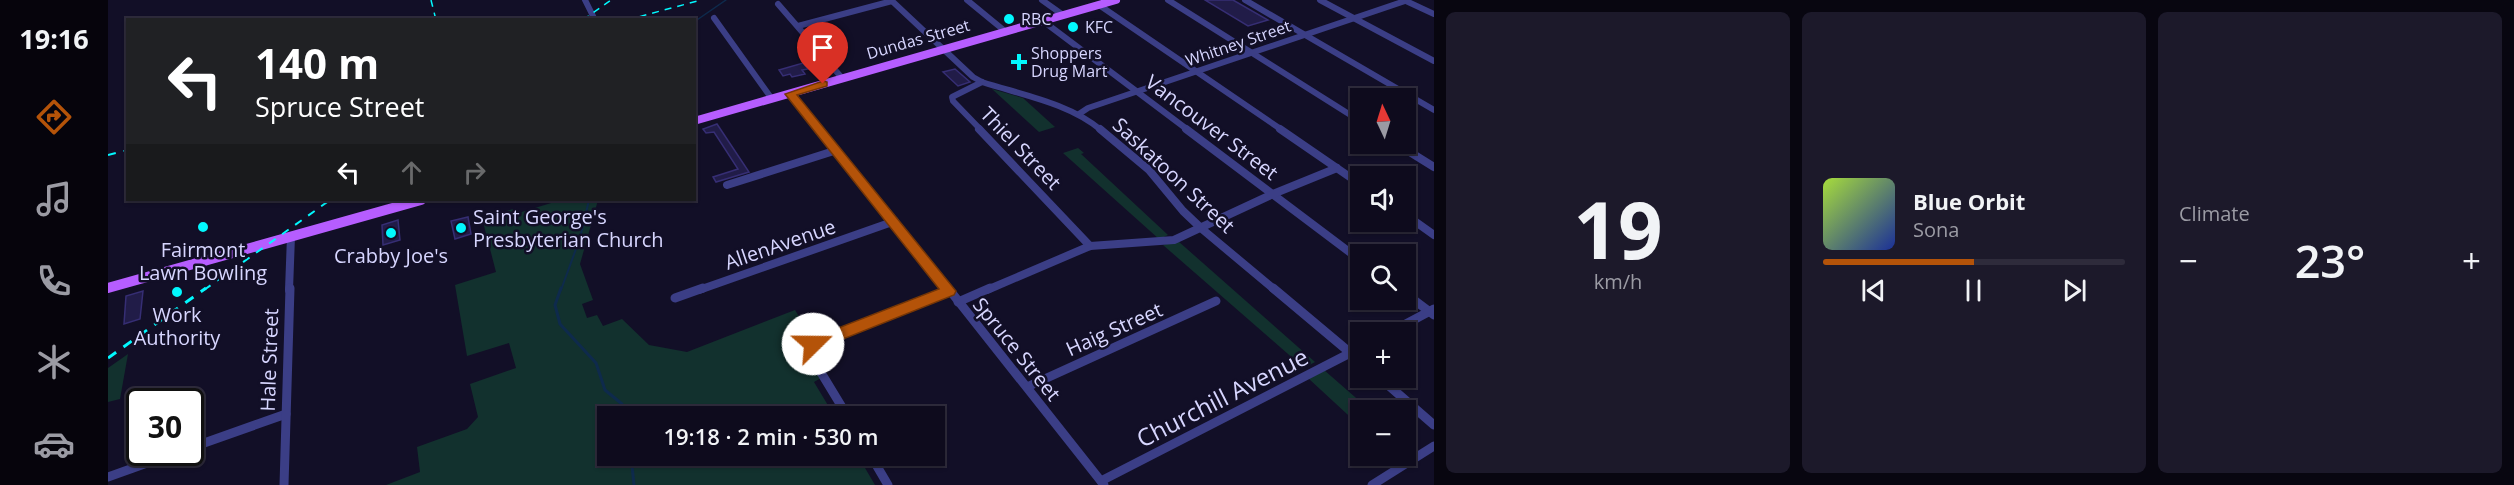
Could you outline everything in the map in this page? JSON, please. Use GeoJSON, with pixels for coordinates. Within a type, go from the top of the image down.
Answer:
{"type":"FeatureCollection","features":[{"type":"Feature","properties":{"kind":"main road","name":"Dundas Street"},"geometry":{"type":"LineString","coordinates":[[696,120],[1116,0]]}},
{"type":"Feature","properties":{"kind":"main road"},"geometry":{"type":"LineString","coordinates":[[108,288],[416,201]]}},
{"type":"Feature","properties":{"kind":"street"},"geometry":{"type":"LineString","coordinates":[[585,0],[594,18]]}},
{"type":"Feature","properties":{"kind":"street"},"geometry":{"type":"LineString","coordinates":[[798,26],[892,0]]}},
{"type":"Feature","properties":{"kind":"street","name":"Saskatoon Street"},"geometry":{"type":"LineString","coordinates":[[892,0],[982,82],[1079,114],[1149,170],[1183,211],[1202,229],[1350,352]]}},
{"type":"Feature","properties":{"kind":"street"},"geometry":{"type":"LineString","coordinates":[[967,0],[1006,32]]}},
{"type":"Feature","properties":{"kind":"street"},"geometry":{"type":"LineString","coordinates":[[1042,0],[1063,15]]}},
{"type":"Feature","properties":{"kind":"street"},"geometry":{"type":"LineString","coordinates":[[1168,0],[1350,115]]}},
{"type":"Feature","properties":{"kind":"street"},"geometry":{"type":"LineString","coordinates":[[1245,0],[1434,110]]}},
{"type":"Feature","properties":{"kind":"street"},"geometry":{"type":"LineString","coordinates":[[1320,0],[1434,61]]}},
{"type":"Feature","properties":{"kind":"street"},"geometry":{"type":"LineString","coordinates":[[1407,0],[1434,14]]}},
{"type":"Feature","properties":{"kind":"street","name":"Whitney Street"},"geometry":{"type":"LineString","coordinates":[[1079,114],[1088,108],[1407,0]]}},
{"type":"Feature","properties":{"kind":"street"},"geometry":{"type":"LineString","coordinates":[[778,4],[842,78]]}},
{"type":"Feature","properties":{"kind":"street"},"geometry":{"type":"LineString","coordinates":[[1099,5],[1350,177]]}},
{"type":"Feature","properties":{"kind":"street"},"geometry":{"type":"LineString","coordinates":[[714,18],[772,99]]}},
{"type":"Feature","properties":{"kind":"street","name":"Vancouver Street"},"geometry":{"type":"LineString","coordinates":[[1043,21],[1350,252]]}},
{"type":"Feature","properties":{"kind":"street","name":"Thiel Street"},"geometry":{"type":"LineString","coordinates":[[982,82],[955,94],[952,97],[953,102],[1090,246]]}},
{"type":"Feature","properties":{"kind":"street","name":"Spruce Street"},"geometry":{"type":"LineString","coordinates":[[790,94],[895,221],[1103,483]]}},
{"type":"Feature","properties":{"kind":"street"},"geometry":{"type":"LineString","coordinates":[[727,185],[837,150]]}},
{"type":"Feature","properties":{"kind":"street"},"geometry":{"type":"LineString","coordinates":[[1413,154],[1434,167]]}},
{"type":"Feature","properties":{"kind":"street"},"geometry":{"type":"LineString","coordinates":[[958,302],[1090,246],[1174,240],[1202,229],[1273,194],[1337,168]]}},
{"type":"Feature","properties":{"kind":"street","name":"AllenAvenue"},"geometry":{"type":"LineString","coordinates":[[675,298],[895,221]]}},
{"type":"Feature","properties":{"kind":"street"},"geometry":{"type":"LineString","coordinates":[[1416,222],[1434,235]]}},
{"type":"Feature","properties":{"kind":"street","name":"Hale Street"},"geometry":{"type":"LineString","coordinates":[[284,485],[291,236]]}},
{"type":"Feature","properties":{"kind":"street"},"geometry":{"type":"LineString","coordinates":[[841,406],[814,361],[813,344],[949,291]]}},
{"type":"Feature","properties":{"kind":"street","name":"Haig Street"},"geometry":{"type":"LineString","coordinates":[[1027,387],[1216,301]]}},
{"type":"Feature","properties":{"kind":"street"},"geometry":{"type":"LineString","coordinates":[[1412,322],[1432,312],[1416,301]]}},
{"type":"Feature","properties":{"kind":"street","name":"Churchill Avenue"},"geometry":{"type":"LineString","coordinates":[[1103,483],[1350,354]]}},
{"type":"Feature","properties":{"kind":"street"},"geometry":{"type":"LineString","coordinates":[[1391,388],[1434,425]]}},
{"type":"Feature","properties":{"kind":"street"},"geometry":{"type":"LineString","coordinates":[[204,443],[286,414]]}},
{"type":"Feature","properties":{"kind":"street"},"geometry":{"type":"LineString","coordinates":[[1372,485],[1434,446]]}},
{"type":"Feature","properties":{"kind":"street"},"geometry":{"type":"LineString","coordinates":[[108,477],[139,466]]}},
{"type":"Feature","properties":{"kind":"street"},"geometry":{"type":"LineString","coordinates":[[877,466],[888,485]]}},
{"type":"Feature","properties":{"kind":"green space"},"geometry":{"type":"Polygon","coordinates":[[[992,89],[1023,98],[1055,127],[1039,132],[992,89]]]}},
{"type":"Feature","properties":{"kind":"green space"},"geometry":{"type":"Polygon","coordinates":[[[1078,148],[1084,153],[1081,154],[1168,235],[1159,239],[1063,153],[1078,148]]]}},
{"type":"Feature","properties":{"kind":"green space"},"geometry":{"type":"Polygon","coordinates":[[[558,201],[598,201],[580,264],[593,300],[582,304],[587,318],[597,315],[603,326],[622,319],[649,345],[687,352],[795,310],[811,336],[796,342],[793,349],[797,360],[814,367],[821,378],[814,382],[828,406],[597,406],[597,466],[864,466],[875,485],[386,485],[420,472],[417,447],[467,429],[478,417],[470,384],[516,368],[509,343],[467,356],[455,285],[496,272],[482,218],[513,209],[515,214],[558,201]]]}},
{"type":"Feature","properties":{"kind":"green space"},"geometry":{"type":"Polygon","coordinates":[[[1178,241],[1315,362],[1304,368],[1163,245],[1178,241]]]}},
{"type":"Feature","properties":{"kind":"green space"},"geometry":{"type":"Polygon","coordinates":[[[128,354],[120,399],[108,402],[108,368],[128,354]]]}},
{"type":"Feature","properties":{"kind":"green space"},"geometry":{"type":"Polygon","coordinates":[[[1324,370],[1358,400],[1350,400],[1350,417],[1308,378],[1324,370]]]}},
{"type":"Feature","properties":{"kind":"building"},"geometry":{"type":"Polygon","coordinates":[[[1205,0],[1233,0],[1268,20],[1248,26],[1205,0]]]}},
{"type":"Feature","properties":{"kind":"building"},"geometry":{"type":"Polygon","coordinates":[[[803,63],[808,69],[802,70],[805,74],[792,77],[790,74],[783,76],[779,70],[803,63]]]}},
{"type":"Feature","properties":{"kind":"building"},"geometry":{"type":"Polygon","coordinates":[[[955,69],[970,82],[958,86],[943,72],[955,69]]]}},
{"type":"Feature","properties":{"kind":"building"},"geometry":{"type":"Polygon","coordinates":[[[717,124],[749,172],[716,182],[713,177],[738,169],[714,132],[706,133],[703,129],[717,124]]]}},
{"type":"Feature","properties":{"kind":"building","name":"Saint George's Presbyterian Church"},"geometry":{"type":"Polygon","coordinates":[[[468,217],[471,234],[455,239],[451,221],[468,217]]]}},
{"type":"Feature","properties":{"kind":"building","name":"Crabby Joe's"},"geometry":{"type":"Polygon","coordinates":[[[398,220],[400,240],[383,245],[382,225],[398,220]]]}},
{"type":"Feature","properties":{"kind":"building"},"geometry":{"type":"Polygon","coordinates":[[[143,291],[140,319],[124,324],[126,296],[143,291]]]}},
{"type":"Feature","properties":{"kind":"waterway"},"geometry":{"type":"LineString","coordinates":[[696,21],[726,0]]}},
{"type":"Feature","properties":{"kind":"waterway"},"geometry":{"type":"LineString","coordinates":[[561,290],[580,238],[589,201]]}},
{"type":"Feature","properties":{"kind":"waterway"},"geometry":{"type":"LineString","coordinates":[[561,288],[555,305],[560,324],[596,363],[605,390],[622,406]]}},
{"type":"Feature","properties":{"kind":"waterway"},"geometry":{"type":"LineString","coordinates":[[632,466],[634,485]]}},
{"type":"Feature","properties":{"kind":"railway"},"geometry":{"type":"LineString","coordinates":[[431,0],[436,18]]}},
{"type":"Feature","properties":{"kind":"railway"},"geometry":{"type":"LineString","coordinates":[[586,18],[611,0]]}},
{"type":"Feature","properties":{"kind":"railway"},"geometry":{"type":"LineString","coordinates":[[634,18],[701,0]]}},
{"type":"Feature","properties":{"kind":"railway"},"geometry":{"type":"LineString","coordinates":[[108,155],[126,150]]}},
{"type":"Feature","properties":{"kind":"railway"},"geometry":{"type":"LineString","coordinates":[[204,290],[329,201]]}},
{"type":"Feature","properties":{"kind":"railway"},"geometry":{"type":"LineString","coordinates":[[108,358],[206,288]]}},
{"type":"Feature","properties":{"kind":"place","name":"RBC"},"geometry":{"type":"Point","coordinates":[1009,19]}},
{"type":"Feature","properties":{"kind":"place","name":"KFC"},"geometry":{"type":"Point","coordinates":[1073,27]}},
{"type":"Feature","properties":{"kind":"place","name":"Shoppers Drug Mart"},"geometry":{"type":"Point","coordinates":[1019,62]}},
{"type":"Feature","properties":{"kind":"place","name":"Fairmont Lawn Bowling"},"geometry":{"type":"Point","coordinates":[203,227]}},
{"type":"Feature","properties":{"kind":"place","name":"Saint George's Presbyterian Church"},"geometry":{"type":"Point","coordinates":[461,228]}},
{"type":"Feature","properties":{"kind":"place","name":"Crabby Joe's"},"geometry":{"type":"Point","coordinates":[391,233]}},
{"type":"Feature","properties":{"kind":"place","name":"Work Authority"},"geometry":{"type":"Point","coordinates":[177,292]}},
{"type":"Feature","properties":{"kind":"route"},"geometry":{"type":"LineString","coordinates":[[813,344],[949,291],[895,221],[790,94],[823,84]]}}]}
